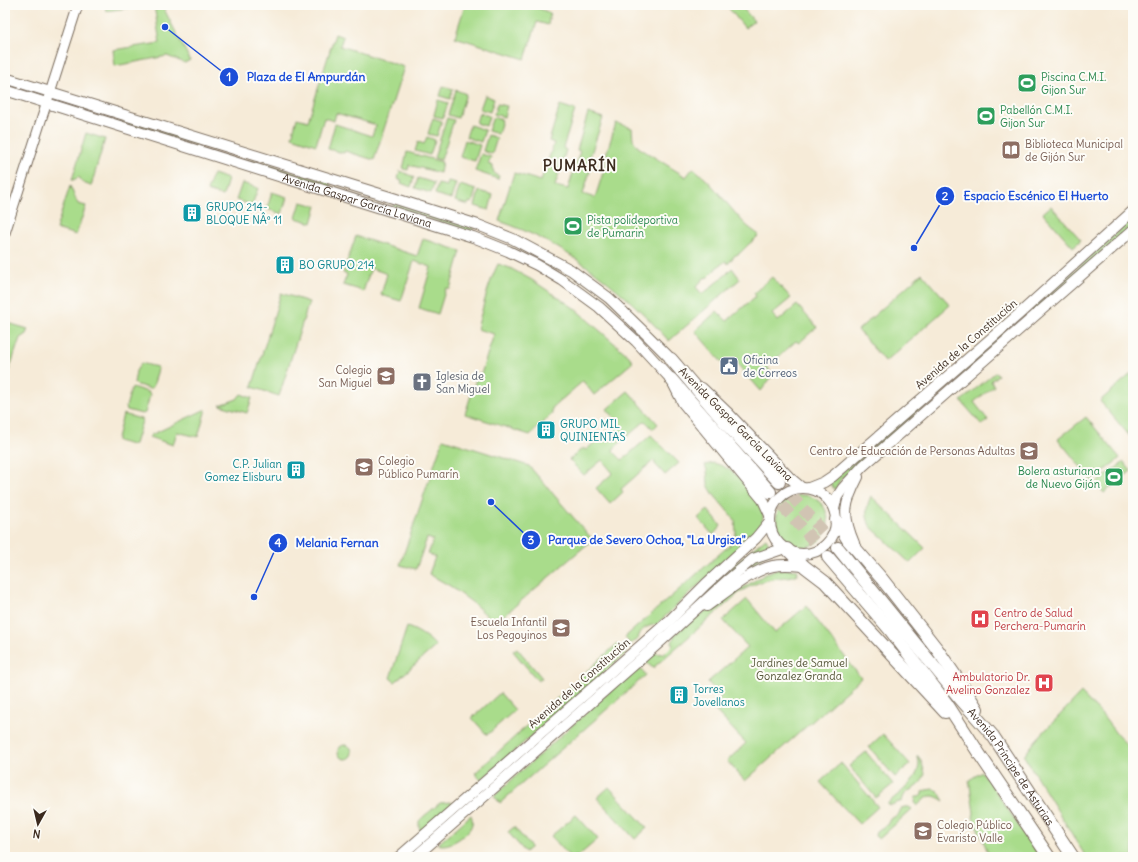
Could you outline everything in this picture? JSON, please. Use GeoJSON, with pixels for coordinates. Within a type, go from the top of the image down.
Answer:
{"type":"FeatureCollection","features":[{"type":"Feature","properties":{"kind":"highway","name":"Avenida Gaspar García Laviana"},"geometry":{"type":"LineString","coordinates":[[671,359],[729,427],[779,482]]}},
{"type":"Feature","properties":{"kind":"highway","name":"Avenida Gaspar García Laviana"},"geometry":{"type":"LineString","coordinates":[[671,379],[770,492]]}},
{"type":"Feature","properties":{"kind":"highway"},"geometry":{"type":"LineString","coordinates":[[835,515],[848,540],[882,579],[937,648],[993,736]]}},
{"type":"Feature","properties":{"kind":"highway","name":"Avenida Príncipe de Asturias"},"geometry":{"type":"LineString","coordinates":[[838,548],[957,695],[993,736],[1073,857]]}},
{"type":"Feature","properties":{"kind":"highway"},"geometry":{"type":"LineString","coordinates":[[786,549],[804,566],[825,582],[941,708],[980,755]]}},
{"type":"Feature","properties":{"kind":"highway","name":"Avenida Príncipe de Asturias"},"geometry":{"type":"LineString","coordinates":[[828,557],[891,631],[943,698],[1049,857]]}},
{"type":"Feature","properties":{"kind":"main road","name":"Avenida Gaspar García Laviana"},"geometry":{"type":"LineString","coordinates":[[5,78],[457,219],[512,239],[570,270],[618,307],[727,412],[789,477],[806,488]]}},
{"type":"Feature","properties":{"kind":"main road","name":"Avenida Gaspar García Laviana"},"geometry":{"type":"LineString","coordinates":[[5,90],[473,237],[508,251],[537,265],[562,280],[599,307],[636,341],[671,379],[683,403],[763,500],[770,518]]}},
{"type":"Feature","properties":{"kind":"main road","name":"Avenida de la Constitución"},"geometry":{"type":"LineString","coordinates":[[806,488],[824,482],[833,476],[1018,315],[1133,210]]}},
{"type":"Feature","properties":{"kind":"main road"},"geometry":{"type":"LineString","coordinates":[[835,515],[826,497],[818,491],[806,488],[793,489],[783,494],[772,509],[770,518],[771,529],[774,536],[786,549],[803,553],[811,552],[822,547],[830,539],[835,529],[837,497],[863,466],[1133,230]]}},
{"type":"Feature","properties":{"kind":"main road"},"geometry":{"type":"LineString","coordinates":[[857,550],[850,533],[846,513],[850,492],[863,466]]}},
{"type":"Feature","properties":{"kind":"main road","name":"Avenida de la Constitución"},"geometry":{"type":"LineString","coordinates":[[399,857],[670,620],[706,584],[756,538],[770,518]]}},
{"type":"Feature","properties":{"kind":"main road","name":"Avenida de la Constitución"},"geometry":{"type":"LineString","coordinates":[[415,857],[753,559],[786,549]]}},
{"type":"Feature","properties":{"kind":"main road"},"geometry":{"type":"LineString","coordinates":[[676,628],[758,571],[774,566],[791,564],[804,566]]}},
{"type":"Feature","properties":{"kind":"street"},"geometry":{"type":"LineString","coordinates":[[5,233],[78,5]]}},
{"type":"Feature","properties":{"kind":"green space"},"geometry":{"type":"Polygon","coordinates":[[[105,5],[148,5],[106,11],[105,5]]]}},
{"type":"Feature","properties":{"kind":"green space"},"geometry":{"type":"Polygon","coordinates":[[[154,5],[166,5],[167,8],[164,9],[190,60],[185,63],[167,56],[115,66],[113,50],[160,43],[154,5]]]}},
{"type":"Feature","properties":{"kind":"green space"},"geometry":{"type":"Polygon","coordinates":[[[465,5],[538,5],[538,8],[550,13],[548,25],[537,22],[525,59],[455,37],[465,5]]]}},
{"type":"Feature","properties":{"kind":"green space"},"geometry":{"type":"Polygon","coordinates":[[[726,5],[740,5],[754,21],[745,28],[726,5]]]}},
{"type":"Feature","properties":{"kind":"green space"},"geometry":{"type":"Polygon","coordinates":[[[335,34],[343,37],[340,46],[404,67],[374,160],[345,151],[344,153],[328,149],[335,124],[372,136],[376,125],[336,113],[334,121],[324,118],[316,145],[292,137],[297,118],[308,121],[335,34]]]}},
{"type":"Feature","properties":{"kind":"green space"},"geometry":{"type":"Polygon","coordinates":[[[443,86],[453,89],[450,99],[440,96],[443,86]]]}},
{"type":"Feature","properties":{"kind":"green space"},"geometry":{"type":"Polygon","coordinates":[[[456,90],[466,94],[458,118],[448,115],[456,90]]]}},
{"type":"Feature","properties":{"kind":"green space"},"geometry":{"type":"Polygon","coordinates":[[[485,95],[494,99],[490,112],[480,109],[485,95]]]}},
{"type":"Feature","properties":{"kind":"green space"},"geometry":{"type":"Polygon","coordinates":[[[438,100],[448,103],[443,118],[434,116],[438,100]]]}},
{"type":"Feature","properties":{"kind":"green space"},"geometry":{"type":"Polygon","coordinates":[[[497,104],[507,106],[504,117],[494,114],[497,104]]]}},
{"type":"Feature","properties":{"kind":"green space"},"geometry":{"type":"Polygon","coordinates":[[[560,105],[575,110],[563,148],[566,150],[555,186],[568,189],[580,151],[577,150],[588,113],[603,118],[590,157],[594,158],[583,194],[595,198],[607,160],[605,158],[616,123],[632,128],[633,140],[638,147],[686,177],[693,168],[713,187],[744,223],[759,235],[740,253],[734,256],[728,264],[726,261],[716,268],[696,287],[702,294],[732,268],[740,279],[669,341],[632,303],[592,270],[547,242],[523,230],[499,221],[514,173],[541,181],[554,143],[549,141],[560,105]]]}},
{"type":"Feature","properties":{"kind":"green space"},"geometry":{"type":"Polygon","coordinates":[[[479,113],[489,116],[486,126],[476,123],[479,113]]]}},
{"type":"Feature","properties":{"kind":"green space"},"geometry":{"type":"Polygon","coordinates":[[[493,117],[502,120],[498,134],[488,131],[493,117]]]}},
{"type":"Feature","properties":{"kind":"green space"},"geometry":{"type":"Polygon","coordinates":[[[433,118],[442,121],[437,136],[428,134],[433,118]]]}},
{"type":"Feature","properties":{"kind":"green space"},"geometry":{"type":"Polygon","coordinates":[[[447,118],[454,120],[441,160],[434,158],[447,118]]]}},
{"type":"Feature","properties":{"kind":"green space"},"geometry":{"type":"Polygon","coordinates":[[[124,119],[194,142],[196,145],[121,122],[124,119]]]}},
{"type":"Feature","properties":{"kind":"green space"},"geometry":{"type":"Polygon","coordinates":[[[470,125],[485,130],[481,142],[466,137],[470,125]]]}},
{"type":"Feature","properties":{"kind":"green space"},"geometry":{"type":"Polygon","coordinates":[[[86,133],[105,139],[91,186],[83,183],[79,177],[72,180],[86,133]]]}},
{"type":"Feature","properties":{"kind":"green space"},"geometry":{"type":"Polygon","coordinates":[[[488,135],[497,138],[492,154],[483,151],[488,135]]]}},
{"type":"Feature","properties":{"kind":"green space"},"geometry":{"type":"Polygon","coordinates":[[[427,137],[435,140],[430,155],[415,151],[418,142],[424,144],[427,137]]]}},
{"type":"Feature","properties":{"kind":"green space"},"geometry":{"type":"Polygon","coordinates":[[[465,140],[480,145],[475,161],[460,157],[465,140]]]}},
{"type":"Feature","properties":{"kind":"green space"},"geometry":{"type":"Polygon","coordinates":[[[407,152],[442,162],[440,173],[409,165],[408,170],[403,169],[407,152]]]}},
{"type":"Feature","properties":{"kind":"green space"},"geometry":{"type":"Polygon","coordinates":[[[481,154],[491,157],[488,164],[493,166],[494,172],[499,176],[498,179],[475,171],[481,154]]]}},
{"type":"Feature","properties":{"kind":"green space"},"geometry":{"type":"Polygon","coordinates":[[[251,161],[330,183],[331,187],[329,188],[251,161]]]}},
{"type":"Feature","properties":{"kind":"green space"},"geometry":{"type":"Polygon","coordinates":[[[400,171],[414,177],[411,187],[401,183],[402,180],[398,179],[400,171]]]}},
{"type":"Feature","properties":{"kind":"green space"},"geometry":{"type":"Polygon","coordinates":[[[213,174],[228,179],[223,196],[207,191],[213,174]]]}},
{"type":"Feature","properties":{"kind":"green space"},"geometry":{"type":"Polygon","coordinates":[[[418,178],[434,183],[431,193],[415,188],[418,178]]]}},
{"type":"Feature","properties":{"kind":"green space"},"geometry":{"type":"Polygon","coordinates":[[[448,181],[456,183],[451,199],[435,194],[438,184],[447,186],[448,181]]]}},
{"type":"Feature","properties":{"kind":"green space"},"geometry":{"type":"Polygon","coordinates":[[[242,183],[258,188],[252,205],[236,200],[242,183]]]}},
{"type":"Feature","properties":{"kind":"green space"},"geometry":{"type":"Polygon","coordinates":[[[460,185],[476,190],[472,203],[469,202],[468,205],[455,201],[460,185]]]}},
{"type":"Feature","properties":{"kind":"green space"},"geometry":{"type":"Polygon","coordinates":[[[70,186],[78,204],[86,206],[76,235],[56,229],[70,186]]]}},
{"type":"Feature","properties":{"kind":"green space"},"geometry":{"type":"Polygon","coordinates":[[[479,191],[493,195],[489,210],[475,206],[479,191]]]}},
{"type":"Feature","properties":{"kind":"green space"},"geometry":{"type":"Polygon","coordinates":[[[272,192],[287,197],[282,214],[267,209],[272,192]]]}},
{"type":"Feature","properties":{"kind":"green space"},"geometry":{"type":"Polygon","coordinates":[[[301,202],[317,206],[312,223],[296,218],[301,202]]]}},
{"type":"Feature","properties":{"kind":"green space"},"geometry":{"type":"Polygon","coordinates":[[[394,203],[473,228],[472,232],[393,207],[394,203]]]}},
{"type":"Feature","properties":{"kind":"green space"},"geometry":{"type":"Polygon","coordinates":[[[1051,206],[1081,240],[1073,247],[1043,213],[1051,206]]]}},
{"type":"Feature","properties":{"kind":"green space"},"geometry":{"type":"Polygon","coordinates":[[[1133,218],[1133,225],[1032,313],[1030,311],[1133,218]]]}},
{"type":"Feature","properties":{"kind":"green space"},"geometry":{"type":"Polygon","coordinates":[[[356,236],[417,256],[423,239],[461,251],[450,289],[446,288],[438,314],[419,308],[431,267],[414,261],[401,301],[381,295],[387,274],[371,268],[363,292],[343,285],[347,275],[343,273],[356,236]]]}},
{"type":"Feature","properties":{"kind":"green space"},"geometry":{"type":"Polygon","coordinates":[[[498,264],[510,268],[532,280],[574,308],[629,356],[633,362],[594,395],[583,381],[552,408],[552,414],[530,435],[465,414],[478,373],[481,374],[494,334],[477,329],[494,272],[498,264]]]}},
{"type":"Feature","properties":{"kind":"green space"},"geometry":{"type":"Polygon","coordinates":[[[922,273],[950,305],[885,362],[858,330],[922,273]]]}},
{"type":"Feature","properties":{"kind":"green space"},"geometry":{"type":"Polygon","coordinates":[[[772,277],[791,298],[772,314],[778,321],[797,305],[817,327],[799,343],[796,341],[767,367],[773,375],[761,391],[733,359],[725,366],[695,331],[717,311],[727,321],[756,296],[754,293],[772,277]]]}},
{"type":"Feature","properties":{"kind":"green space"},"geometry":{"type":"Polygon","coordinates":[[[281,293],[309,302],[279,396],[252,387],[281,293]]]}},
{"type":"Feature","properties":{"kind":"green space"},"geometry":{"type":"Polygon","coordinates":[[[5,322],[28,329],[26,334],[20,338],[5,382],[5,322]]]}},
{"type":"Feature","properties":{"kind":"green space"},"geometry":{"type":"Polygon","coordinates":[[[1002,332],[1006,336],[840,480],[835,490],[830,483],[1002,332]]]}},
{"type":"Feature","properties":{"kind":"green space"},"geometry":{"type":"Polygon","coordinates":[[[141,363],[157,367],[158,369],[153,387],[150,389],[134,383],[136,371],[141,363]]]}},
{"type":"Feature","properties":{"kind":"green space"},"geometry":{"type":"Polygon","coordinates":[[[996,372],[998,375],[991,381],[994,386],[974,402],[988,420],[982,425],[961,401],[996,372]]]}},
{"type":"Feature","properties":{"kind":"green space"},"geometry":{"type":"Polygon","coordinates":[[[1133,372],[1133,440],[1100,401],[1133,372]]]}},
{"type":"Feature","properties":{"kind":"green space"},"geometry":{"type":"Polygon","coordinates":[[[135,388],[148,392],[150,395],[145,413],[142,414],[127,410],[126,407],[131,389],[135,388]]]}},
{"type":"Feature","properties":{"kind":"green space"},"geometry":{"type":"Polygon","coordinates":[[[628,391],[658,424],[653,429],[645,421],[614,448],[613,451],[622,460],[651,435],[679,463],[665,475],[655,464],[654,460],[621,489],[623,492],[610,504],[596,488],[613,473],[602,460],[584,475],[569,460],[583,448],[586,450],[618,422],[607,409],[628,391]]]}},
{"type":"Feature","properties":{"kind":"green space"},"geometry":{"type":"Polygon","coordinates":[[[241,394],[252,398],[247,413],[220,405],[237,399],[241,394]]]}},
{"type":"Feature","properties":{"kind":"green space"},"geometry":{"type":"Polygon","coordinates":[[[206,409],[198,437],[177,432],[173,445],[149,437],[151,435],[206,409]]]}},
{"type":"Feature","properties":{"kind":"green space"},"geometry":{"type":"Polygon","coordinates":[[[123,414],[141,419],[142,421],[135,444],[132,445],[117,441],[123,414]]]}},
{"type":"Feature","properties":{"kind":"green space"},"geometry":{"type":"Polygon","coordinates":[[[1086,417],[1120,458],[1092,481],[1058,439],[1086,417]]]}},
{"type":"Feature","properties":{"kind":"green space"},"geometry":{"type":"Polygon","coordinates":[[[443,439],[529,466],[592,539],[495,623],[473,603],[450,586],[429,574],[435,557],[428,554],[433,540],[427,538],[416,569],[400,565],[443,439]]]}},
{"type":"Feature","properties":{"kind":"green space","name":"Bolera asturiana de Nuevo Gijón"},"geometry":{"type":"Polygon","coordinates":[[[1124,462],[1131,471],[1104,493],[1096,483],[1124,462]]]}},
{"type":"Feature","properties":{"kind":"green space"},"geometry":{"type":"Polygon","coordinates":[[[714,463],[731,471],[750,490],[759,502],[763,513],[761,523],[755,532],[657,624],[645,628],[639,635],[638,639],[630,644],[625,637],[731,544],[734,539],[736,533],[735,520],[714,495],[708,485],[705,465],[714,463]]]}},
{"type":"Feature","properties":{"kind":"green space"},"geometry":{"type":"Polygon","coordinates":[[[802,495],[812,497],[820,503],[826,511],[828,521],[826,531],[820,539],[812,545],[802,547],[792,545],[784,539],[778,531],[776,521],[778,511],[784,503],[792,497],[802,495]]]}},
{"type":"Feature","properties":{"kind":"green space"},"geometry":{"type":"Polygon","coordinates":[[[871,496],[925,548],[910,563],[870,526],[867,518],[867,511],[871,496]]]}},
{"type":"Feature","properties":{"kind":"green space"},"geometry":{"type":"Polygon","coordinates":[[[708,510],[721,526],[713,535],[698,518],[708,510]]]}},
{"type":"Feature","properties":{"kind":"green space"},"geometry":{"type":"Polygon","coordinates":[[[766,538],[772,549],[638,655],[637,653],[738,561],[766,538]]]}},
{"type":"Feature","properties":{"kind":"green space"},"geometry":{"type":"Polygon","coordinates":[[[774,570],[798,570],[797,574],[763,581],[740,592],[653,668],[643,660],[653,653],[664,654],[673,645],[672,643],[675,634],[713,606],[767,573],[774,570]]]}},
{"type":"Feature","properties":{"kind":"green space","name":"Jardines de Samuel Gonzalez Granda"},"geometry":{"type":"Polygon","coordinates":[[[747,599],[775,633],[806,606],[861,678],[745,781],[727,761],[746,743],[711,706],[721,697],[708,682],[748,647],[723,620],[747,599]]]}},
{"type":"Feature","properties":{"kind":"green space"},"geometry":{"type":"Polygon","coordinates":[[[407,627],[423,635],[436,646],[395,682],[390,678],[407,627]]]}},
{"type":"Feature","properties":{"kind":"green space"},"geometry":{"type":"Polygon","coordinates":[[[617,644],[626,653],[481,780],[475,773],[617,644]]]}},
{"type":"Feature","properties":{"kind":"green space"},"geometry":{"type":"Polygon","coordinates":[[[517,648],[542,678],[538,681],[513,651],[517,648]]]}},
{"type":"Feature","properties":{"kind":"green space"},"geometry":{"type":"Polygon","coordinates":[[[638,666],[646,675],[500,803],[494,796],[638,666]]]}},
{"type":"Feature","properties":{"kind":"green space"},"geometry":{"type":"Polygon","coordinates":[[[500,693],[515,710],[487,735],[472,718],[500,693]]]}},
{"type":"Feature","properties":{"kind":"green space"},"geometry":{"type":"Polygon","coordinates":[[[1081,693],[1102,715],[1118,736],[1133,750],[1133,857],[1086,857],[1024,756],[1036,740],[1081,693]]]}},
{"type":"Feature","properties":{"kind":"green space"},"geometry":{"type":"Polygon","coordinates":[[[883,734],[910,764],[895,777],[869,747],[883,734]]]}},
{"type":"Feature","properties":{"kind":"green space"},"geometry":{"type":"Polygon","coordinates":[[[345,745],[350,747],[352,752],[350,757],[345,759],[340,757],[338,752],[340,747],[345,745]]]}},
{"type":"Feature","properties":{"kind":"green space"},"geometry":{"type":"Polygon","coordinates":[[[866,752],[893,784],[876,798],[849,766],[866,752]]]}},
{"type":"Feature","properties":{"kind":"green space"},"geometry":{"type":"Polygon","coordinates":[[[917,755],[921,760],[925,774],[921,781],[905,794],[902,801],[891,805],[887,804],[905,789],[915,777],[919,763],[917,755]]]}},
{"type":"Feature","properties":{"kind":"green space"},"geometry":{"type":"Polygon","coordinates":[[[841,763],[878,807],[859,824],[820,782],[841,763]]]}},
{"type":"Feature","properties":{"kind":"green space"},"geometry":{"type":"Polygon","coordinates":[[[982,772],[1040,857],[990,857],[973,817],[974,813],[969,780],[982,772]]]}},
{"type":"Feature","properties":{"kind":"green space"},"geometry":{"type":"Polygon","coordinates":[[[609,787],[647,828],[635,839],[597,798],[609,787]]]}},
{"type":"Feature","properties":{"kind":"green space"},"geometry":{"type":"Polygon","coordinates":[[[933,789],[938,791],[944,801],[939,798],[929,796],[917,806],[915,802],[916,797],[922,795],[922,792],[926,790],[933,789]]]}},
{"type":"Feature","properties":{"kind":"green space"},"geometry":{"type":"Polygon","coordinates":[[[451,802],[454,804],[421,832],[419,821],[423,817],[440,803],[451,802]]]}},
{"type":"Feature","properties":{"kind":"green space"},"geometry":{"type":"Polygon","coordinates":[[[904,807],[909,807],[912,809],[879,839],[875,836],[876,831],[887,825],[890,819],[898,815],[904,807]]]}},
{"type":"Feature","properties":{"kind":"green space"},"geometry":{"type":"Polygon","coordinates":[[[471,815],[472,824],[463,836],[453,843],[442,845],[438,844],[471,815]]]}},
{"type":"Feature","properties":{"kind":"green space"},"geometry":{"type":"Polygon","coordinates":[[[576,815],[598,839],[577,857],[570,857],[551,836],[576,815]]]}},
{"type":"Feature","properties":{"kind":"green space"},"geometry":{"type":"Polygon","coordinates":[[[514,827],[531,847],[525,852],[508,832],[514,827]]]}},
{"type":"Feature","properties":{"kind":"tunnel"},"geometry":{"type":"LineString","coordinates":[[779,482],[838,548]]}},
{"type":"Feature","properties":{"kind":"tunnel"},"geometry":{"type":"LineString","coordinates":[[770,492],[828,557]]}},
{"type":"Feature","properties":{"kind":"place","name":"Plaza de El Ampurdán"},"geometry":{"type":"Point","coordinates":[165,27]}},
{"type":"Feature","properties":{"kind":"place","name":"Piscina C.M.I. Gijon Sur"},"geometry":{"type":"Point","coordinates":[1027,83]}},
{"type":"Feature","properties":{"kind":"place","name":"Pabellón C.M.I. Gijon Sur"},"geometry":{"type":"Point","coordinates":[986,116]}},
{"type":"Feature","properties":{"kind":"place","name":"Biblioteca Municipal de Gijón Sur"},"geometry":{"type":"Point","coordinates":[1011,150]}},
{"type":"Feature","properties":{"kind":"place","name":"GRUPO 214- BLOQUE NÂº 11"},"geometry":{"type":"Point","coordinates":[192,213]}},
{"type":"Feature","properties":{"kind":"place","name":"Pista polideportiva de Pumarin"},"geometry":{"type":"Point","coordinates":[573,226]}},
{"type":"Feature","properties":{"kind":"place","name":"Espacio Escénico El Huerto"},"geometry":{"type":"Point","coordinates":[914,248]}},
{"type":"Feature","properties":{"kind":"place","name":"BO GRUPO 214"},"geometry":{"type":"Point","coordinates":[285,265]}},
{"type":"Feature","properties":{"kind":"place","name":"Oficina de Correos"},"geometry":{"type":"Point","coordinates":[729,366]}},
{"type":"Feature","properties":{"kind":"place","name":"Colegio San Miguel"},"geometry":{"type":"Point","coordinates":[386,376]}},
{"type":"Feature","properties":{"kind":"place","name":"Iglesia de San Miguel"},"geometry":{"type":"Point","coordinates":[422,382]}},
{"type":"Feature","properties":{"kind":"place","name":"GRUPO MIL QUINIENTAS"},"geometry":{"type":"Point","coordinates":[546,430]}},
{"type":"Feature","properties":{"kind":"place","name":"Centro de Educación de Personas Adultas"},"geometry":{"type":"Point","coordinates":[1029,451]}},
{"type":"Feature","properties":{"kind":"place","name":"Colegio Público Pumarín"},"geometry":{"type":"Point","coordinates":[364,467]}},
{"type":"Feature","properties":{"kind":"place","name":"C.P. Julian Gomez Elisburu"},"geometry":{"type":"Point","coordinates":[296,470]}},
{"type":"Feature","properties":{"kind":"place","name":"Bolera asturiana de Nuevo Gijón"},"geometry":{"type":"Point","coordinates":[1114,477]}},
{"type":"Feature","properties":{"kind":"place","name":"Parque de Severo Ochoa, \"La Urgisa\""},"geometry":{"type":"Point","coordinates":[491,502]}},
{"type":"Feature","properties":{"kind":"place","name":"Melania Fernan"},"geometry":{"type":"Point","coordinates":[254,597]}},
{"type":"Feature","properties":{"kind":"place","name":"Centro de Salud Perchera-Pumarín"},"geometry":{"type":"Point","coordinates":[980,619]}},
{"type":"Feature","properties":{"kind":"place","name":"Escuela Infantil Los Pegoyinos"},"geometry":{"type":"Point","coordinates":[561,628]}},
{"type":"Feature","properties":{"kind":"place","name":"Ambulatorio Dr. Avelino Gonzalez"},"geometry":{"type":"Point","coordinates":[1044,683]}},
{"type":"Feature","properties":{"kind":"place","name":"Torres Jovellanos"},"geometry":{"type":"Point","coordinates":[679,695]}},
{"type":"Feature","properties":{"kind":"place","name":"Colegio Público Evaristo Valle"},"geometry":{"type":"Point","coordinates":[923,831]}},
{"type":"Feature","properties":{"kind":"district","name":"PUMARÍN"},"geometry":{"type":"Point","coordinates":[580,166]}}]}
